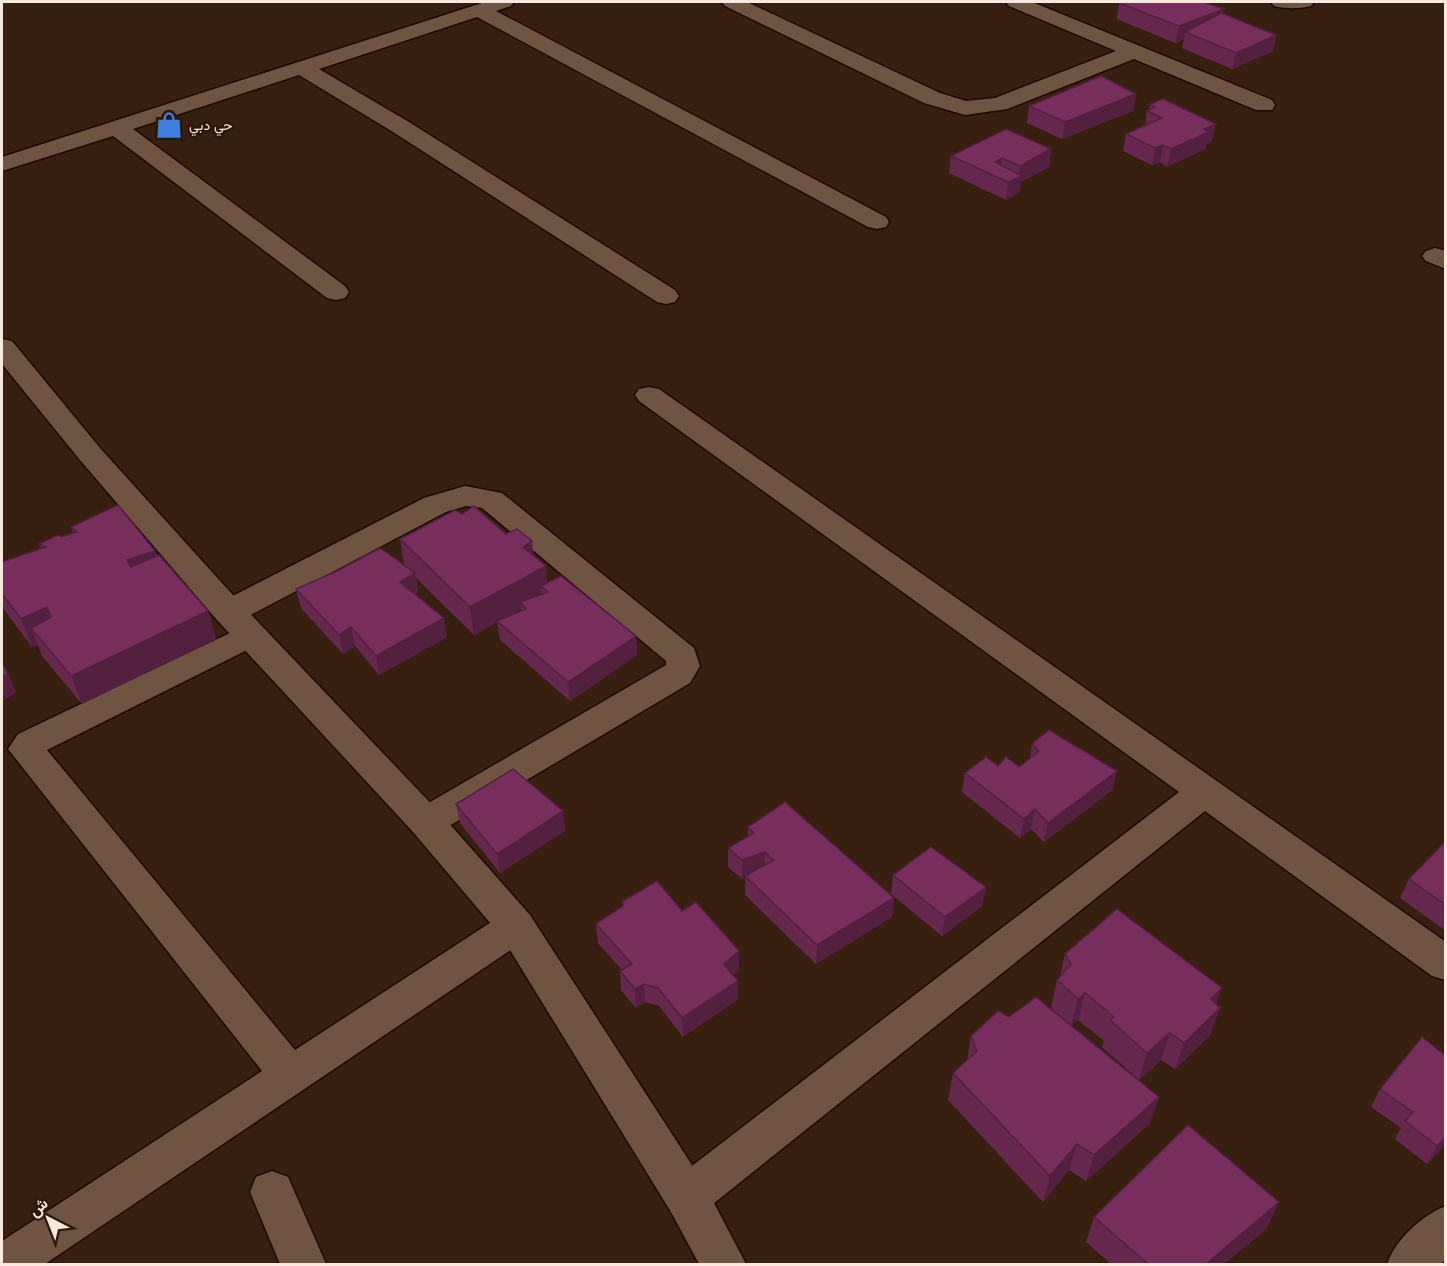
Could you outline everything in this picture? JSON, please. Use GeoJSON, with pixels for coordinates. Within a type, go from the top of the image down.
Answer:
{"type":"FeatureCollection","features":[{"type":"Feature","properties":{"kind":"street"},"geometry":{"type":"LineString","coordinates":[[2,164],[504,2]]}},
{"type":"Feature","properties":{"kind":"street"},"geometry":{"type":"LineString","coordinates":[[732,2],[932,98],[965,108],[999,104],[1135,51]]}},
{"type":"Feature","properties":{"kind":"street"},"geometry":{"type":"LineString","coordinates":[[1016,2],[1264,105]]}},
{"type":"Feature","properties":{"kind":"street"},"geometry":{"type":"LineString","coordinates":[[1281,2],[1304,2]]}},
{"type":"Feature","properties":{"kind":"street"},"geometry":{"type":"LineString","coordinates":[[479,10],[877,222]]}},
{"type":"Feature","properties":{"kind":"street"},"geometry":{"type":"LineString","coordinates":[[302,68],[401,127],[666,296]]}},
{"type":"Feature","properties":{"kind":"street"},"geometry":{"type":"LineString","coordinates":[[117,128],[336,292]]}},
{"type":"Feature","properties":{"kind":"street"},"geometry":{"type":"LineString","coordinates":[[2,347],[90,454],[239,624],[426,822],[516,926],[687,1197],[723,1264]]}},
{"type":"Feature","properties":{"kind":"street"},"geometry":{"type":"LineString","coordinates":[[649,395],[1446,964]]}},
{"type":"Feature","properties":{"kind":"street"},"geometry":{"type":"LineString","coordinates":[[291,1076],[26,749],[30,743],[239,624],[435,505],[465,496],[491,500],[682,656],[683,666],[678,674],[426,822]]}},
{"type":"Feature","properties":{"kind":"street"},"geometry":{"type":"LineString","coordinates":[[687,1197],[1206,791]]}},
{"type":"Feature","properties":{"kind":"street"},"geometry":{"type":"LineString","coordinates":[[6,1264],[516,926]]}},
{"type":"Feature","properties":{"kind":"street"},"geometry":{"type":"LineString","coordinates":[[272,1192],[303,1264]]}},
{"type":"Feature","properties":{"kind":"street"},"geometry":{"type":"LineString","coordinates":[[1410,1264],[1446,1227]]}},
{"type":"Feature","properties":{"kind":"building"},"geometry":{"type":"Polygon","coordinates":[[[1204,2],[1224,9],[1179,26],[1119,3],[1204,2]]]}},
{"type":"Feature","properties":{"kind":"building"},"geometry":{"type":"Polygon","coordinates":[[[1221,13],[1276,35],[1236,53],[1185,32],[1221,13]]]}},
{"type":"Feature","properties":{"kind":"building"},"geometry":{"type":"Polygon","coordinates":[[[1101,76],[1136,94],[1065,122],[1029,106],[1101,76]]]}},
{"type":"Feature","properties":{"kind":"building"},"geometry":{"type":"Polygon","coordinates":[[[1163,99],[1216,124],[1204,129],[1209,132],[1171,149],[1163,145],[1155,148],[1126,134],[1162,118],[1147,111],[1155,107],[1150,104],[1163,99]]]}},
{"type":"Feature","properties":{"kind":"building"},"geometry":{"type":"Polygon","coordinates":[[[1006,129],[1051,149],[1020,166],[1002,158],[995,162],[1022,176],[1008,182],[951,156],[1006,129]]]}},
{"type":"Feature","properties":{"kind":"building"},"geometry":{"type":"Polygon","coordinates":[[[118,505],[155,551],[127,560],[131,567],[159,555],[208,611],[71,676],[31,628],[51,617],[47,607],[21,619],[2,594],[2,562],[46,547],[39,544],[58,535],[62,537],[77,532],[71,527],[118,505]]]}},
{"type":"Feature","properties":{"kind":"building"},"geometry":{"type":"Polygon","coordinates":[[[474,506],[506,534],[517,529],[532,541],[523,547],[546,566],[470,607],[400,539],[455,510],[462,514],[474,506]]]}},
{"type":"Feature","properties":{"kind":"building"},"geometry":{"type":"Polygon","coordinates":[[[380,548],[415,573],[400,582],[444,618],[376,656],[351,627],[339,635],[296,589],[337,571],[380,548]]]}},
{"type":"Feature","properties":{"kind":"building"},"geometry":{"type":"Polygon","coordinates":[[[561,576],[636,636],[568,682],[497,621],[526,609],[520,602],[548,592],[541,586],[561,576]]]}},
{"type":"Feature","properties":{"kind":"building"},"geometry":{"type":"Polygon","coordinates":[[[2,664],[8,673],[2,678],[2,664]]]}},
{"type":"Feature","properties":{"kind":"building"},"geometry":{"type":"Polygon","coordinates":[[[1049,730],[1117,771],[1048,823],[1035,809],[1024,819],[965,773],[986,757],[998,766],[1006,757],[1019,767],[1039,751],[1032,744],[1049,730]]]}},
{"type":"Feature","properties":{"kind":"building"},"geometry":{"type":"Polygon","coordinates":[[[513,769],[563,811],[497,854],[456,804],[513,769]]]}},
{"type":"Feature","properties":{"kind":"building"},"geometry":{"type":"Polygon","coordinates":[[[785,802],[894,898],[817,945],[745,876],[774,860],[765,852],[742,860],[728,848],[754,833],[748,827],[785,802]]]}},
{"type":"Feature","properties":{"kind":"building"},"geometry":{"type":"Polygon","coordinates":[[[1446,841],[1446,905],[1409,879],[1446,841]]]}},
{"type":"Feature","properties":{"kind":"building"},"geometry":{"type":"Polygon","coordinates":[[[931,847],[986,887],[945,917],[893,875],[931,847]]]}},
{"type":"Feature","properties":{"kind":"building"},"geometry":{"type":"Polygon","coordinates":[[[657,881],[682,911],[696,902],[739,951],[724,964],[738,981],[682,1018],[658,988],[644,984],[635,989],[620,971],[632,964],[596,924],[623,906],[623,901],[657,881]]]}},
{"type":"Feature","properties":{"kind":"building"},"geometry":{"type":"Polygon","coordinates":[[[1117,909],[1222,988],[1211,999],[1220,1008],[1184,1043],[1170,1033],[1147,1053],[1110,1020],[1114,1017],[1085,993],[1078,999],[1057,980],[1071,964],[1065,954],[1117,909]]]}},
{"type":"Feature","properties":{"kind":"building"},"geometry":{"type":"Polygon","coordinates":[[[1036,997],[1159,1097],[1094,1155],[1077,1144],[1050,1176],[953,1073],[977,1051],[971,1036],[998,1011],[1009,1017],[1036,997]]]}},
{"type":"Feature","properties":{"kind":"building"},"geometry":{"type":"Polygon","coordinates":[[[1422,1037],[1446,1056],[1446,1137],[1437,1146],[1405,1121],[1413,1112],[1380,1089],[1422,1037]]]}},
{"type":"Feature","properties":{"kind":"building"},"geometry":{"type":"Polygon","coordinates":[[[1188,1125],[1279,1202],[1206,1264],[1148,1264],[1094,1217],[1188,1125]]]}},
{"type":"Feature","properties":{"kind":"place","name":"حي دبي"},"geometry":{"type":"Point","coordinates":[169,125]}}]}
